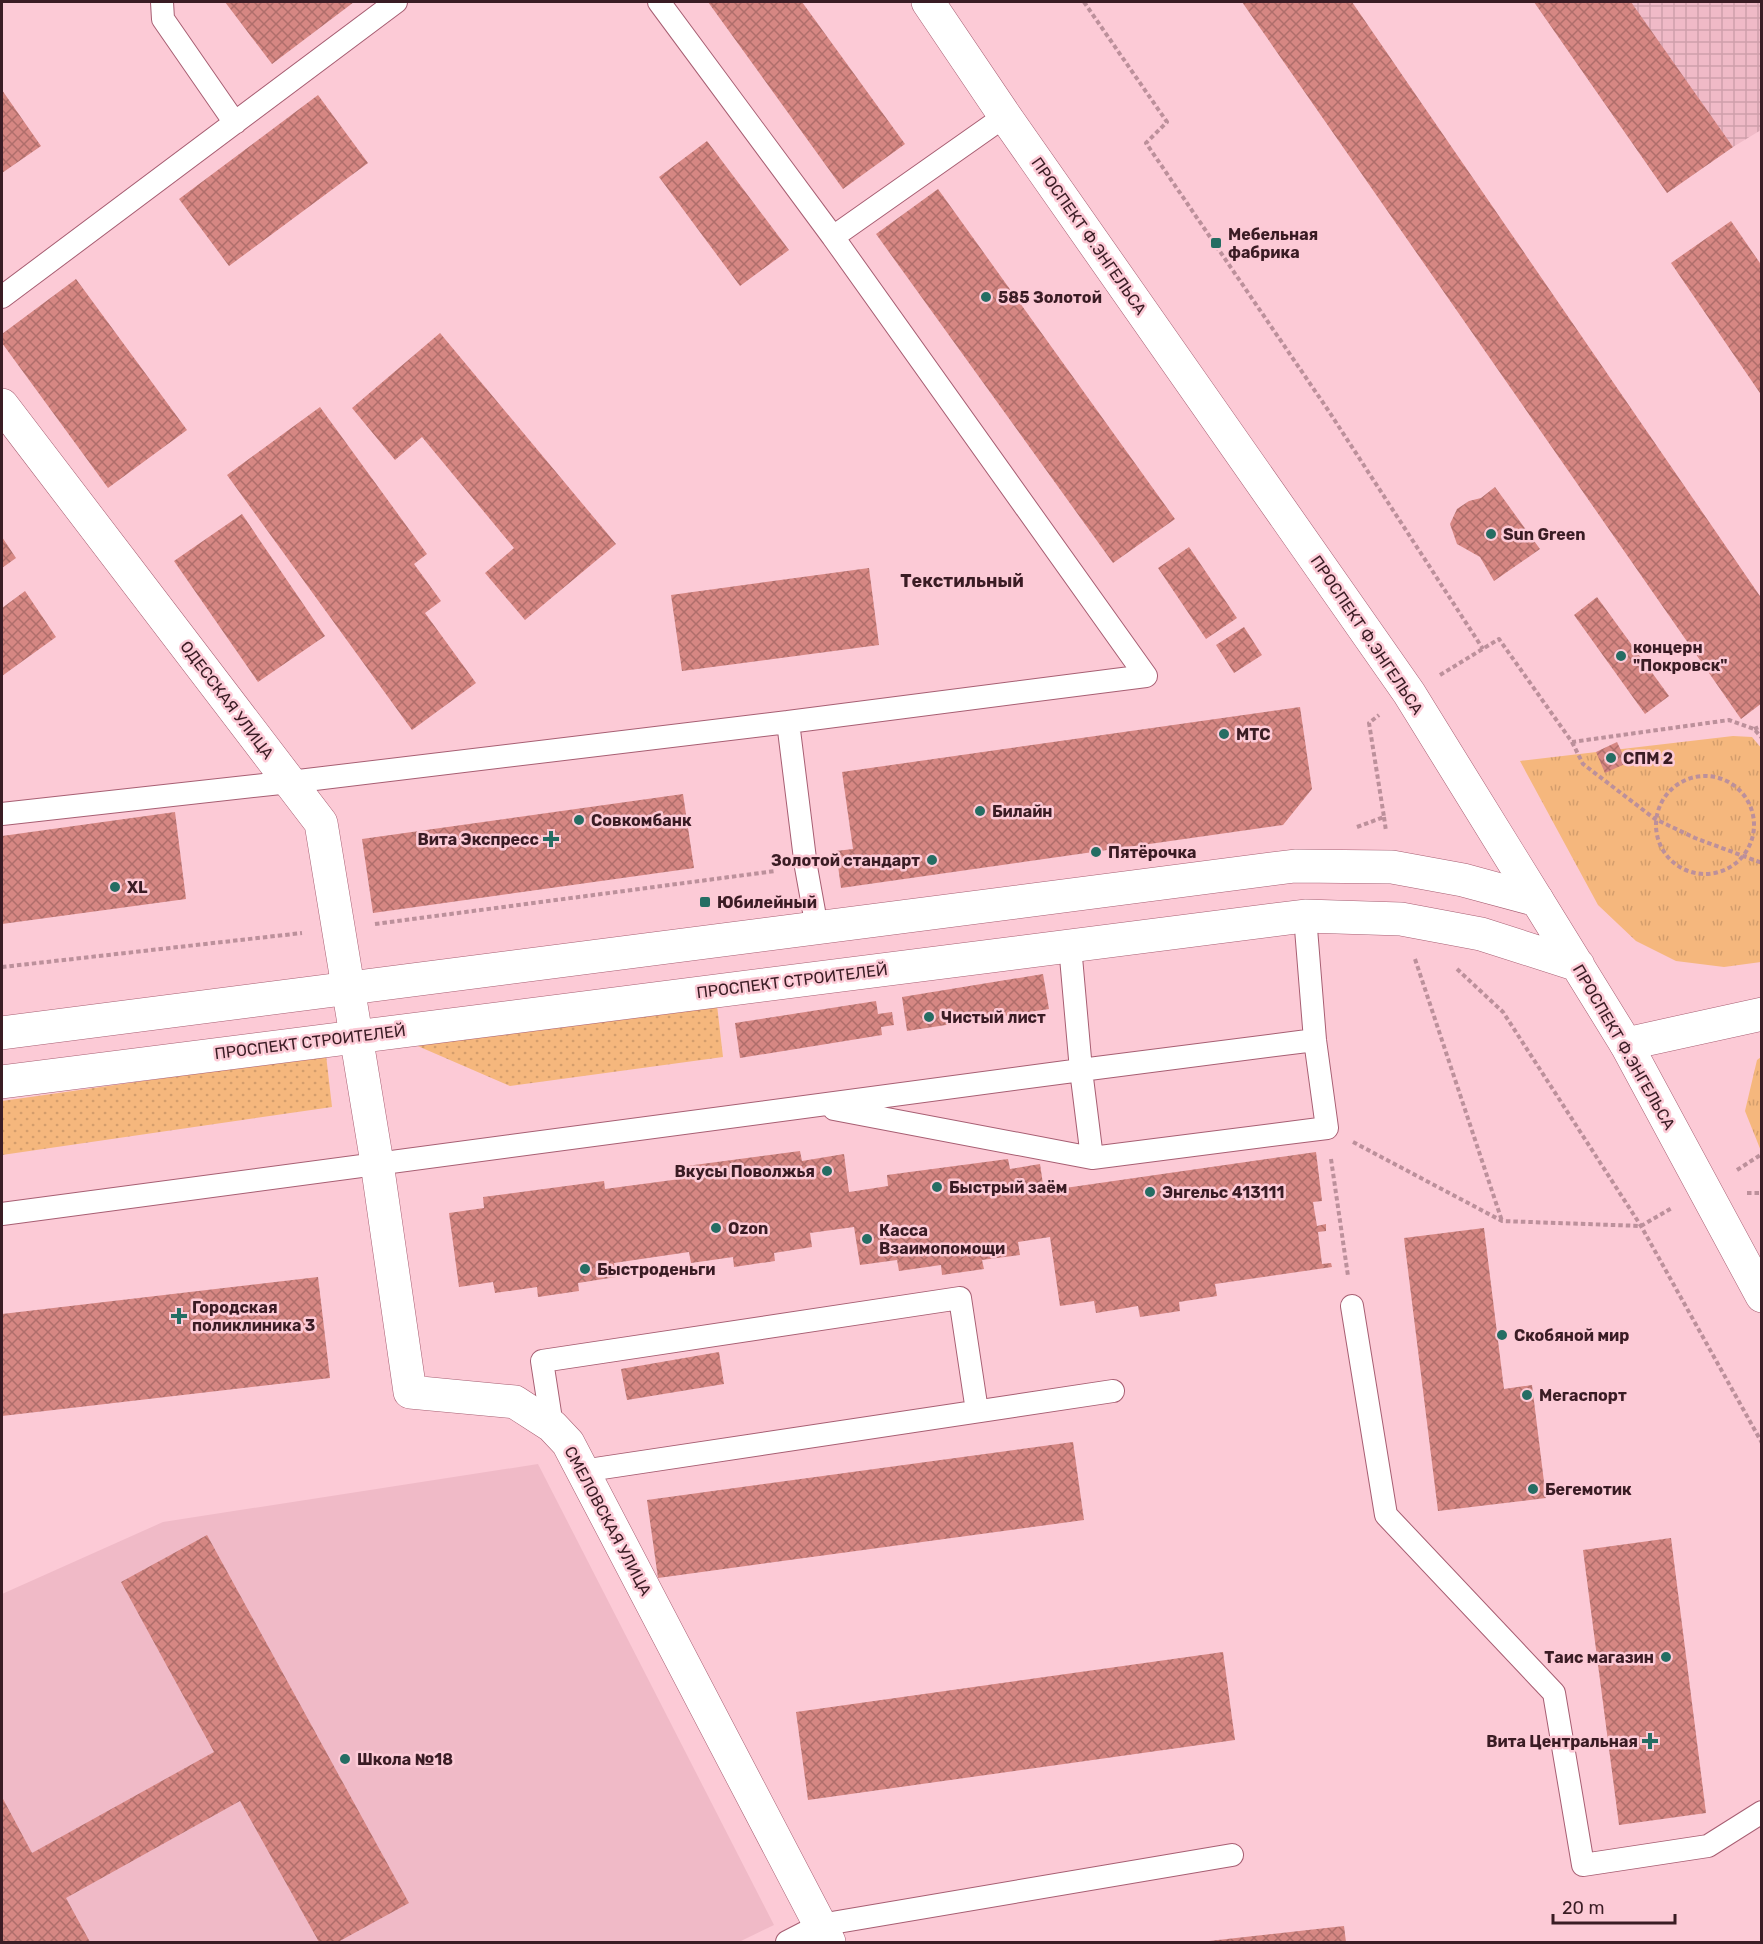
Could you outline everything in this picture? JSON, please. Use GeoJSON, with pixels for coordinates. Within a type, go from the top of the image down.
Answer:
{"type":"FeatureCollection","features":[{"type":"Feature","properties":{"kind":"main road","name":"ПРОСПЕКТ Ф.ЭНГЕЛЬСА"},"geometry":{"type":"LineString","coordinates":[[928,2],[1005,116],[1409,693],[1626,1044],[1761,1296]]}},
{"type":"Feature","properties":{"kind":"main road","name":"ОДЕССКАЯ УЛИЦА"},"geometry":{"type":"LineString","coordinates":[[2,405],[321,823],[356,1037]]}},
{"type":"Feature","properties":{"kind":"main road"},"geometry":{"type":"LineString","coordinates":[[2,1033],[1295,866],[1392,867],[1463,880],[1537,900]]}},
{"type":"Feature","properties":{"kind":"main road","name":"ПРОСПЕКТ СТРОИТЕЛЕЙ"},"geometry":{"type":"LineString","coordinates":[[2,1082],[1305,916],[1401,919],[1481,934],[1578,965]]}},
{"type":"Feature","properties":{"kind":"main road"},"geometry":{"type":"LineString","coordinates":[[1626,1044],[1761,1014]]}},
{"type":"Feature","properties":{"kind":"main road","name":"СМЕЛОВСКАЯ УЛИЦА"},"geometry":{"type":"LineString","coordinates":[[356,1037],[377,1163],[410,1392],[515,1402],[552,1426],[568,1443],[824,1934]]}},
{"type":"Feature","properties":{"kind":"lane"},"geometry":{"type":"LineString","coordinates":[[162,2],[163,19],[234,123]]}},
{"type":"Feature","properties":{"kind":"lane"},"geometry":{"type":"LineString","coordinates":[[2,297],[396,2]]}},
{"type":"Feature","properties":{"kind":"lane"},"geometry":{"type":"LineString","coordinates":[[2,814],[788,722],[1146,676],[832,237],[659,2]]}},
{"type":"Feature","properties":{"kind":"lane"},"geometry":{"type":"LineString","coordinates":[[832,237],[1005,116]]}},
{"type":"Feature","properties":{"kind":"lane"},"geometry":{"type":"LineString","coordinates":[[788,722],[806,867],[817,928]]}},
{"type":"Feature","properties":{"kind":"lane"},"geometry":{"type":"LineString","coordinates":[[816,1105],[1092,1158],[1327,1128],[1315,1040],[1305,916]]}},
{"type":"Feature","properties":{"kind":"lane"},"geometry":{"type":"LineString","coordinates":[[1070,945],[1081,1070],[1092,1158]]}},
{"type":"Feature","properties":{"kind":"lane"},"geometry":{"type":"LineString","coordinates":[[2,1214],[1315,1040]]}},
{"type":"Feature","properties":{"kind":"lane"},"geometry":{"type":"LineString","coordinates":[[552,1426],[542,1361],[960,1298],[977,1411]]}},
{"type":"Feature","properties":{"kind":"lane"},"geometry":{"type":"LineString","coordinates":[[1352,1306],[1386,1515],[1554,1693],[1583,1865],[1708,1846],[1761,1812]]}},
{"type":"Feature","properties":{"kind":"lane"},"geometry":{"type":"LineString","coordinates":[[582,1471],[1113,1391]]}},
{"type":"Feature","properties":{"kind":"lane"},"geometry":{"type":"LineString","coordinates":[[787,1942],[1232,1855]]}},
{"type":"Feature","properties":{"kind":"path"},"geometry":{"type":"LineString","coordinates":[[1084,2],[1167,122],[1146,142],[1328,410],[1483,649]]}},
{"type":"Feature","properties":{"kind":"path"},"geometry":{"type":"LineString","coordinates":[[1350,830],[1384,817],[1369,723],[1409,693],[1499,639],[1572,742],[1583,764],[1655,819],[1695,838],[1761,863]]}},
{"type":"Feature","properties":{"kind":"path"},"geometry":{"type":"LineString","coordinates":[[1572,742],[1729,720],[1754,729],[1761,738]]}},
{"type":"Feature","properties":{"kind":"path"},"geometry":{"type":"LineString","coordinates":[[1754,729],[1761,726]]}},
{"type":"Feature","properties":{"kind":"path"},"geometry":{"type":"LineString","coordinates":[[1700,776],[1716,777],[1731,784],[1743,795],[1751,809],[1754,825],[1751,842],[1744,856],[1731,867],[1717,873],[1701,875],[1686,871],[1672,863],[1662,850],[1656,835],[1655,819],[1660,803],[1670,790],[1684,781],[1700,776]]}},
{"type":"Feature","properties":{"kind":"path"},"geometry":{"type":"LineString","coordinates":[[2,967],[338,929],[806,867]]}},
{"type":"Feature","properties":{"kind":"path"},"geometry":{"type":"LineString","coordinates":[[1401,919],[1502,1221]]}},
{"type":"Feature","properties":{"kind":"path"},"geometry":{"type":"LineString","coordinates":[[1452,965],[1503,1012],[1641,1226],[1761,1443]]}},
{"type":"Feature","properties":{"kind":"path"},"geometry":{"type":"LineString","coordinates":[[1327,1128],[1502,1221],[1641,1226],[1704,1191],[1761,1193]]}},
{"type":"Feature","properties":{"kind":"path"},"geometry":{"type":"LineString","coordinates":[[1327,1128],[1352,1306]]}},
{"type":"Feature","properties":{"kind":"shaded area"},"geometry":{"type":"Polygon","coordinates":[[[1534,2],[1761,2],[1761,130],[1667,193],[1534,2]]]}},
{"type":"Feature","properties":{"kind":"shaded area","name":"Школа №18"},"geometry":{"type":"Polygon","coordinates":[[[538,1464],[774,1925],[739,1942],[2,1942],[2,1594],[163,1522],[538,1464]]]}},
{"type":"Feature","properties":{"kind":"green space"},"geometry":{"type":"Polygon","coordinates":[[[1733,736],[1752,737],[1762,749],[1761,962],[1724,967],[1676,961],[1636,941],[1598,905],[1520,761],[1733,736]]]}},
{"type":"Feature","properties":{"kind":"green space"},"geometry":{"type":"Polygon","coordinates":[[[717,1005],[723,1057],[510,1086],[413,1044],[717,1005]]]}},
{"type":"Feature","properties":{"kind":"green space"},"geometry":{"type":"Polygon","coordinates":[[[326,1055],[332,1107],[2,1155],[2,1101],[326,1055]]]}},
{"type":"Feature","properties":{"kind":"green space"},"geometry":{"type":"Polygon","coordinates":[[[1761,1057],[1761,1151],[1745,1111],[1757,1060],[1761,1057]]]}},
{"type":"Feature","properties":{"kind":"building"},"geometry":{"type":"Polygon","coordinates":[[[225,2],[354,2],[272,64],[225,2]]]}},
{"type":"Feature","properties":{"kind":"building"},"geometry":{"type":"Polygon","coordinates":[[[708,2],[802,2],[905,144],[843,189],[708,2]]]}},
{"type":"Feature","properties":{"kind":"building"},"geometry":{"type":"Polygon","coordinates":[[[1242,2],[1352,2],[1762,599],[1762,703],[1741,719],[1242,2]]]}},
{"type":"Feature","properties":{"kind":"building"},"geometry":{"type":"Polygon","coordinates":[[[1534,2],[1631,2],[1733,147],[1667,193],[1534,2]]]}},
{"type":"Feature","properties":{"kind":"building"},"geometry":{"type":"Polygon","coordinates":[[[2,90],[41,146],[2,173],[2,90]]]}},
{"type":"Feature","properties":{"kind":"building"},"geometry":{"type":"Polygon","coordinates":[[[318,95],[368,163],[229,266],[179,199],[318,95]]]}},
{"type":"Feature","properties":{"kind":"building"},"geometry":{"type":"Polygon","coordinates":[[[707,141],[789,250],[740,286],[659,177],[707,141]]]}},
{"type":"Feature","properties":{"kind":"building"},"geometry":{"type":"Polygon","coordinates":[[[938,189],[1175,519],[1113,563],[876,234],[938,189]]]}},
{"type":"Feature","properties":{"kind":"building"},"geometry":{"type":"Polygon","coordinates":[[[1731,221],[1762,266],[1762,396],[1671,263],[1731,221]]]}},
{"type":"Feature","properties":{"kind":"building"},"geometry":{"type":"Polygon","coordinates":[[[76,279],[187,430],[108,488],[2,343],[2,334],[76,279]]]}},
{"type":"Feature","properties":{"kind":"building"},"geometry":{"type":"Polygon","coordinates":[[[440,333],[616,544],[525,620],[485,573],[514,548],[422,437],[395,460],[352,408],[440,333]]]}},
{"type":"Feature","properties":{"kind":"building"},"geometry":{"type":"Polygon","coordinates":[[[320,407],[427,554],[414,564],[441,601],[425,613],[476,683],[412,730],[227,475],[320,407]]]}},
{"type":"Feature","properties":{"kind":"building","name":"Sun Green"},"geometry":{"type":"Polygon","coordinates":[[[1495,487],[1540,549],[1494,581],[1480,557],[1457,544],[1450,524],[1457,509],[1469,501],[1481,498],[1495,487]]]}},
{"type":"Feature","properties":{"kind":"building"},"geometry":{"type":"Polygon","coordinates":[[[242,514],[325,636],[258,682],[174,561],[242,514]]]}},
{"type":"Feature","properties":{"kind":"building"},"geometry":{"type":"Polygon","coordinates":[[[2,537],[16,558],[2,568],[2,537]]]}},
{"type":"Feature","properties":{"kind":"building"},"geometry":{"type":"Polygon","coordinates":[[[1189,547],[1237,618],[1206,639],[1158,568],[1189,547]]]}},
{"type":"Feature","properties":{"kind":"building"},"geometry":{"type":"Polygon","coordinates":[[[869,568],[879,645],[682,671],[671,595],[869,568]]]}},
{"type":"Feature","properties":{"kind":"building"},"geometry":{"type":"Polygon","coordinates":[[[25,591],[56,637],[2,676],[2,608],[25,591]]]}},
{"type":"Feature","properties":{"kind":"building","name":"концерн \"Покровск\""},"geometry":{"type":"Polygon","coordinates":[[[1597,597],[1669,696],[1645,714],[1574,615],[1597,597]]]}},
{"type":"Feature","properties":{"kind":"building"},"geometry":{"type":"Polygon","coordinates":[[[1244,627],[1262,655],[1234,673],[1216,645],[1244,627]]]}},
{"type":"Feature","properties":{"kind":"building"},"geometry":{"type":"Polygon","coordinates":[[[1300,707],[1312,789],[1283,825],[841,888],[836,851],[853,849],[842,772],[1300,707]]]}},
{"type":"Feature","properties":{"kind":"building","name":"СПМ 2"},"geometry":{"type":"Polygon","coordinates":[[[1617,742],[1627,763],[1605,773],[1596,752],[1617,742]]]}},
{"type":"Feature","properties":{"kind":"building"},"geometry":{"type":"Polygon","coordinates":[[[683,794],[694,868],[373,913],[362,839],[683,794]]]}},
{"type":"Feature","properties":{"kind":"building"},"geometry":{"type":"Polygon","coordinates":[[[175,812],[186,899],[2,924],[2,836],[175,812]]]}},
{"type":"Feature","properties":{"kind":"building"},"geometry":{"type":"Polygon","coordinates":[[[1043,974],[1049,1009],[907,1031],[902,997],[1043,974]]]}},
{"type":"Feature","properties":{"kind":"building"},"geometry":{"type":"Polygon","coordinates":[[[876,1001],[878,1014],[892,1012],[894,1025],[881,1027],[882,1035],[740,1058],[735,1023],[876,1001]]]}},
{"type":"Feature","properties":{"kind":"building"},"geometry":{"type":"Polygon","coordinates":[[[800,1151],[802,1161],[844,1154],[849,1192],[888,1186],[887,1175],[1008,1159],[1010,1169],[1040,1164],[1044,1191],[1316,1152],[1322,1201],[1313,1202],[1317,1226],[1326,1224],[1326,1231],[1318,1232],[1322,1264],[1331,1263],[1332,1267],[1215,1284],[1217,1296],[1179,1302],[1180,1311],[1140,1317],[1138,1306],[1096,1313],[1094,1301],[1060,1306],[1050,1237],[1018,1242],[1020,1255],[982,1260],[984,1269],[942,1275],[941,1265],[899,1271],[897,1260],[860,1265],[854,1227],[810,1233],[812,1247],[774,1253],[775,1261],[734,1267],[733,1257],[691,1263],[689,1252],[614,1263],[616,1277],[578,1283],[579,1291],[538,1297],[537,1287],[495,1293],[493,1282],[459,1287],[449,1213],[484,1208],[483,1197],[604,1181],[605,1189],[680,1179],[679,1167],[800,1151]]]}},
{"type":"Feature","properties":{"kind":"building"},"geometry":{"type":"Polygon","coordinates":[[[1484,1228],[1504,1389],[1532,1385],[1546,1498],[1438,1511],[1404,1238],[1484,1228]]]}},
{"type":"Feature","properties":{"kind":"building"},"geometry":{"type":"Polygon","coordinates":[[[318,1277],[330,1378],[2,1416],[2,1314],[318,1277]]]}},
{"type":"Feature","properties":{"kind":"building"},"geometry":{"type":"Polygon","coordinates":[[[719,1352],[724,1384],[627,1400],[621,1369],[719,1352]]]}},
{"type":"Feature","properties":{"kind":"building"},"geometry":{"type":"Polygon","coordinates":[[[1073,1442],[1084,1520],[658,1578],[647,1500],[1073,1442]]]}},
{"type":"Feature","properties":{"kind":"building"},"geometry":{"type":"Polygon","coordinates":[[[207,1535],[409,1903],[338,1942],[319,1942],[240,1801],[66,1898],[90,1942],[2,1942],[2,1797],[32,1853],[214,1752],[121,1582],[207,1535]]]}},
{"type":"Feature","properties":{"kind":"building"},"geometry":{"type":"Polygon","coordinates":[[[1671,1538],[1706,1813],[1619,1825],[1583,1550],[1671,1538]]]}},
{"type":"Feature","properties":{"kind":"building"},"geometry":{"type":"Polygon","coordinates":[[[1223,1652],[1235,1740],[808,1800],[796,1712],[1223,1652]]]}},
{"type":"Feature","properties":{"kind":"building"},"geometry":{"type":"Polygon","coordinates":[[[1344,1926],[1346,1942],[1209,1942],[1209,1941],[1344,1926]]]}},
{"type":"Feature","properties":{"kind":"place","name":"Мебельная фабрика"},"geometry":{"type":"Point","coordinates":[1216,243]}},
{"type":"Feature","properties":{"kind":"place","name":"585 Золотой"},"geometry":{"type":"Point","coordinates":[986,297]}},
{"type":"Feature","properties":{"kind":"place","name":"Sun Green"},"geometry":{"type":"Point","coordinates":[1491,534]}},
{"type":"Feature","properties":{"kind":"place","name":"концерн \"Покровск\""},"geometry":{"type":"Point","coordinates":[1621,656]}},
{"type":"Feature","properties":{"kind":"place","name":"МТС"},"geometry":{"type":"Point","coordinates":[1224,734]}},
{"type":"Feature","properties":{"kind":"place","name":"СПМ 2"},"geometry":{"type":"Point","coordinates":[1611,758]}},
{"type":"Feature","properties":{"kind":"place","name":"Билайн"},"geometry":{"type":"Point","coordinates":[980,811]}},
{"type":"Feature","properties":{"kind":"place","name":"Совкомбанк"},"geometry":{"type":"Point","coordinates":[579,820]}},
{"type":"Feature","properties":{"kind":"place","name":"Вита Экспресс"},"geometry":{"type":"Point","coordinates":[551,839]}},
{"type":"Feature","properties":{"kind":"place","name":"Пятёрочка"},"geometry":{"type":"Point","coordinates":[1096,852]}},
{"type":"Feature","properties":{"kind":"place","name":"Золотой стандарт"},"geometry":{"type":"Point","coordinates":[932,860]}},
{"type":"Feature","properties":{"kind":"place","name":"XL"},"geometry":{"type":"Point","coordinates":[115,887]}},
{"type":"Feature","properties":{"kind":"place","name":"Юбилейный"},"geometry":{"type":"Point","coordinates":[705,902]}},
{"type":"Feature","properties":{"kind":"place","name":"Чистый лист"},"geometry":{"type":"Point","coordinates":[929,1017]}},
{"type":"Feature","properties":{"kind":"place","name":"Вкусы Поволжья"},"geometry":{"type":"Point","coordinates":[827,1171]}},
{"type":"Feature","properties":{"kind":"place","name":"Быстрый заём"},"geometry":{"type":"Point","coordinates":[937,1187]}},
{"type":"Feature","properties":{"kind":"place","name":"Энгельс 413111"},"geometry":{"type":"Point","coordinates":[1150,1192]}},
{"type":"Feature","properties":{"kind":"place","name":"Ozon"},"geometry":{"type":"Point","coordinates":[716,1228]}},
{"type":"Feature","properties":{"kind":"place","name":"Касса Взаимопомощи"},"geometry":{"type":"Point","coordinates":[867,1239]}},
{"type":"Feature","properties":{"kind":"place","name":"Быстроденьги"},"geometry":{"type":"Point","coordinates":[585,1269]}},
{"type":"Feature","properties":{"kind":"place","name":"Городская поликлиника 3"},"geometry":{"type":"Point","coordinates":[179,1316]}},
{"type":"Feature","properties":{"kind":"place","name":"Скобяной мир"},"geometry":{"type":"Point","coordinates":[1502,1335]}},
{"type":"Feature","properties":{"kind":"place","name":"Мегаспорт"},"geometry":{"type":"Point","coordinates":[1527,1395]}},
{"type":"Feature","properties":{"kind":"place","name":"Бегемотик"},"geometry":{"type":"Point","coordinates":[1533,1489]}},
{"type":"Feature","properties":{"kind":"place","name":"Таис магазин"},"geometry":{"type":"Point","coordinates":[1666,1657]}},
{"type":"Feature","properties":{"kind":"place","name":"Вита Центральная"},"geometry":{"type":"Point","coordinates":[1650,1741]}},
{"type":"Feature","properties":{"kind":"place","name":"Школа №18"},"geometry":{"type":"Point","coordinates":[345,1759]}},
{"type":"Feature","properties":{"kind":"district","name":"Текстильный"},"geometry":{"type":"Point","coordinates":[962,581]}}]}
